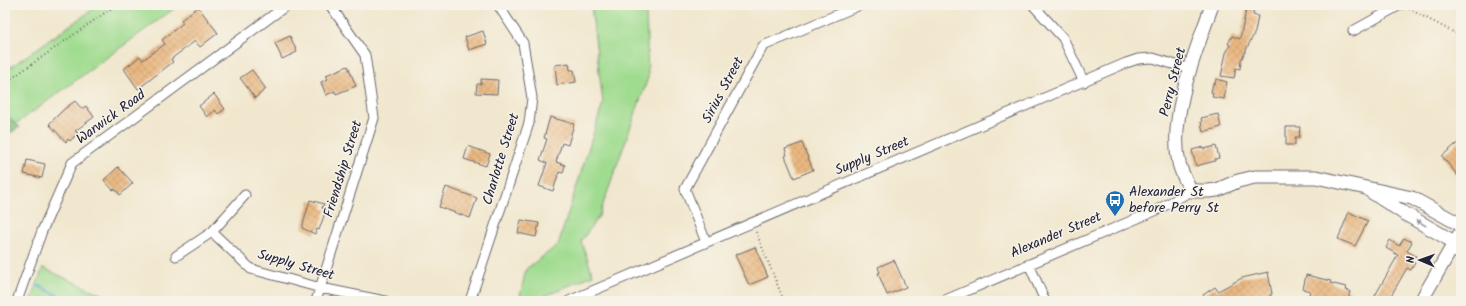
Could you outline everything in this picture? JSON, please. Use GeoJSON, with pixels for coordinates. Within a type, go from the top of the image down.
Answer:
{"type":"FeatureCollection","features":[{"type":"Feature","properties":{"kind":"street","name":"Warwick Road"},"geometry":{"type":"LineString","coordinates":[[17,301],[42,231],[72,163],[287,5]]}},
{"type":"Feature","properties":{"kind":"street","name":"Friendship Street"},"geometry":{"type":"LineString","coordinates":[[316,301],[374,118],[365,55],[330,5]]}},
{"type":"Feature","properties":{"kind":"street","name":"Charlotte Street"},"geometry":{"type":"LineString","coordinates":[[470,301],[529,123],[532,98],[523,43],[498,5]]}},
{"type":"Feature","properties":{"kind":"street","name":"Sirius Street"},"geometry":{"type":"LineString","coordinates":[[706,242],[685,189],[762,46],[860,5]]}},
{"type":"Feature","properties":{"kind":"street"},"geometry":{"type":"LineString","coordinates":[[1033,5],[1063,38],[1084,82]]}},
{"type":"Feature","properties":{"kind":"street","name":"Perry Street"},"geometry":{"type":"LineString","coordinates":[[1191,191],[1181,170],[1177,149],[1178,122],[1181,103],[1190,69],[1212,5]]}},
{"type":"Feature","properties":{"kind":"street"},"geometry":{"type":"LineString","coordinates":[[1354,31],[1404,7]]}},
{"type":"Feature","properties":{"kind":"street","name":"Supply Street"},"geometry":{"type":"LineString","coordinates":[[569,301],[1126,63],[1145,58],[1153,58],[1190,69]]}},
{"type":"Feature","properties":{"kind":"street","name":"Alexander Street"},"geometry":{"type":"LineString","coordinates":[[943,301],[1157,210],[1191,191],[1217,190],[1255,177],[1316,177],[1395,194],[1412,198],[1461,225]]}},
{"type":"Feature","properties":{"kind":"street","name":"Alexander Street"},"geometry":{"type":"LineString","coordinates":[[1367,189],[1452,247]]}},
{"type":"Feature","properties":{"kind":"street"},"geometry":{"type":"LineString","coordinates":[[176,256],[212,232],[245,195]]}},
{"type":"Feature","properties":{"kind":"street"},"geometry":{"type":"LineString","coordinates":[[1421,301],[1461,231]]}},
{"type":"Feature","properties":{"kind":"street","name":"Supply Street"},"geometry":{"type":"LineString","coordinates":[[212,232],[251,269],[321,288],[385,301]]}},
{"type":"Feature","properties":{"kind":"street"},"geometry":{"type":"LineString","coordinates":[[1029,264],[1045,301]]}},
{"type":"Feature","properties":{"kind":"lane"},"geometry":{"type":"LineString","coordinates":[[1452,247],[1461,259]]}},
{"type":"Feature","properties":{"kind":"path"},"geometry":{"type":"LineString","coordinates":[[5,83],[116,5]]}},
{"type":"Feature","properties":{"kind":"path"},"geometry":{"type":"LineString","coordinates":[[1404,7],[1461,36]]}},
{"type":"Feature","properties":{"kind":"path"},"geometry":{"type":"LineString","coordinates":[[753,223],[784,301]]}},
{"type":"Feature","properties":{"kind":"green space"},"geometry":{"type":"Polygon","coordinates":[[[99,5],[179,5],[16,124],[5,113],[5,71],[99,5]]]}},
{"type":"Feature","properties":{"kind":"green space"},"geometry":{"type":"Polygon","coordinates":[[[591,5],[646,5],[648,78],[599,216],[581,241],[593,275],[534,301],[519,301],[526,269],[558,245],[603,103],[591,5]]]}},
{"type":"Feature","properties":{"kind":"green space"},"geometry":{"type":"Polygon","coordinates":[[[5,113],[20,127],[5,136],[5,113]]]}},
{"type":"Feature","properties":{"kind":"green space"},"geometry":{"type":"Polygon","coordinates":[[[43,268],[116,301],[31,301],[43,268]]]}},
{"type":"Feature","properties":{"kind":"building"},"geometry":{"type":"Polygon","coordinates":[[[1247,5],[1254,5],[1253,15],[1258,16],[1255,32],[1241,60],[1240,69],[1236,68],[1234,78],[1221,76],[1226,53],[1230,45],[1228,44],[1232,36],[1240,39],[1247,5]]]}},
{"type":"Feature","properties":{"kind":"building"},"geometry":{"type":"Polygon","coordinates":[[[198,7],[218,33],[200,47],[195,41],[171,59],[173,62],[138,89],[124,69],[140,56],[143,60],[165,44],[162,40],[183,23],[181,20],[198,7]]]}},
{"type":"Feature","properties":{"kind":"building"},"geometry":{"type":"Polygon","coordinates":[[[483,31],[487,44],[469,50],[465,37],[483,31]]]}},
{"type":"Feature","properties":{"kind":"building"},"geometry":{"type":"Polygon","coordinates":[[[290,36],[297,52],[282,59],[275,43],[290,36]]]}},
{"type":"Feature","properties":{"kind":"building"},"geometry":{"type":"Polygon","coordinates":[[[569,63],[570,70],[574,70],[576,82],[557,85],[555,65],[569,63]]]}},
{"type":"Feature","properties":{"kind":"building"},"geometry":{"type":"Polygon","coordinates":[[[348,66],[356,86],[336,94],[335,91],[326,95],[321,82],[328,79],[326,75],[348,66]]]}},
{"type":"Feature","properties":{"kind":"building"},"geometry":{"type":"Polygon","coordinates":[[[252,70],[266,89],[255,98],[240,78],[252,70]]]}},
{"type":"Feature","properties":{"kind":"building"},"geometry":{"type":"Polygon","coordinates":[[[481,79],[498,80],[497,94],[476,93],[477,84],[481,84],[481,79]]]}},
{"type":"Feature","properties":{"kind":"building"},"geometry":{"type":"Polygon","coordinates":[[[1216,79],[1227,82],[1224,99],[1212,97],[1213,93],[1211,92],[1213,83],[1215,84],[1216,79]]]}},
{"type":"Feature","properties":{"kind":"building"},"geometry":{"type":"Polygon","coordinates":[[[214,94],[225,109],[218,114],[215,110],[207,117],[199,106],[214,94]]]}},
{"type":"Feature","properties":{"kind":"building"},"geometry":{"type":"Polygon","coordinates":[[[75,101],[82,109],[86,106],[94,117],[75,131],[78,133],[70,141],[68,139],[66,142],[49,124],[63,110],[75,101]]]}},
{"type":"Feature","properties":{"kind":"building"},"geometry":{"type":"Polygon","coordinates":[[[1218,114],[1221,127],[1203,132],[1201,118],[1218,114]]]}},
{"type":"Feature","properties":{"kind":"building"},"geometry":{"type":"Polygon","coordinates":[[[550,117],[574,124],[568,145],[562,143],[556,162],[565,165],[563,173],[559,172],[553,191],[539,186],[547,163],[540,160],[547,139],[544,138],[550,117]]]}},
{"type":"Feature","properties":{"kind":"building"},"geometry":{"type":"Polygon","coordinates":[[[1286,127],[1300,127],[1299,138],[1295,138],[1295,145],[1286,145],[1286,127]]]}},
{"type":"Feature","properties":{"kind":"building"},"geometry":{"type":"Polygon","coordinates":[[[1461,140],[1461,180],[1442,156],[1461,140]]]}},
{"type":"Feature","properties":{"kind":"building"},"geometry":{"type":"Polygon","coordinates":[[[802,143],[813,170],[794,178],[785,156],[787,155],[785,149],[802,143]]]}},
{"type":"Feature","properties":{"kind":"building"},"geometry":{"type":"Polygon","coordinates":[[[468,146],[490,154],[486,166],[464,159],[468,146]]]}},
{"type":"Feature","properties":{"kind":"building"},"geometry":{"type":"Polygon","coordinates":[[[1216,146],[1219,158],[1215,159],[1215,161],[1196,166],[1192,150],[1216,146]]]}},
{"type":"Feature","properties":{"kind":"building"},"geometry":{"type":"Polygon","coordinates":[[[27,160],[45,164],[42,178],[24,174],[27,160]]]}},
{"type":"Feature","properties":{"kind":"building"},"geometry":{"type":"Polygon","coordinates":[[[118,167],[133,183],[120,195],[104,180],[118,167]]]}},
{"type":"Feature","properties":{"kind":"building"},"geometry":{"type":"Polygon","coordinates":[[[446,187],[477,198],[470,218],[439,207],[446,187]]]}},
{"type":"Feature","properties":{"kind":"building"},"geometry":{"type":"Polygon","coordinates":[[[310,200],[324,204],[322,208],[326,210],[319,230],[317,229],[315,234],[302,228],[310,200]]]}},
{"type":"Feature","properties":{"kind":"building"},"geometry":{"type":"Polygon","coordinates":[[[1349,212],[1368,221],[1355,246],[1338,239],[1349,212]]]}},
{"type":"Feature","properties":{"kind":"building"},"geometry":{"type":"Polygon","coordinates":[[[521,220],[539,223],[536,237],[518,233],[521,220]]]}},
{"type":"Feature","properties":{"kind":"building"},"geometry":{"type":"Polygon","coordinates":[[[1404,238],[1412,242],[1407,251],[1416,256],[1412,262],[1415,263],[1411,270],[1407,268],[1388,301],[1372,301],[1398,255],[1386,248],[1390,240],[1399,246],[1404,238]]]}},
{"type":"Feature","properties":{"kind":"building"},"geometry":{"type":"Polygon","coordinates":[[[755,247],[768,277],[749,285],[735,255],[755,247]]]}},
{"type":"Feature","properties":{"kind":"building"},"geometry":{"type":"Polygon","coordinates":[[[894,260],[906,287],[887,295],[878,273],[880,273],[878,267],[894,260]]]}},
{"type":"Feature","properties":{"kind":"building"},"geometry":{"type":"Polygon","coordinates":[[[1268,272],[1272,294],[1270,295],[1271,299],[1259,301],[1236,301],[1233,296],[1227,301],[1207,301],[1203,295],[1215,287],[1218,291],[1242,278],[1268,272]]]}},
{"type":"Feature","properties":{"kind":"building"},"geometry":{"type":"Polygon","coordinates":[[[1306,275],[1331,281],[1330,283],[1346,287],[1345,290],[1350,291],[1348,301],[1307,301],[1310,291],[1303,289],[1306,275]]]}},
{"type":"Feature","properties":{"kind":"waterway"},"geometry":{"type":"LineString","coordinates":[[39,286],[68,301]]}},
{"type":"Feature","properties":{"kind":"place","name":"Alexander St before Perry St"},"geometry":{"type":"Point","coordinates":[1115,217]}}]}
